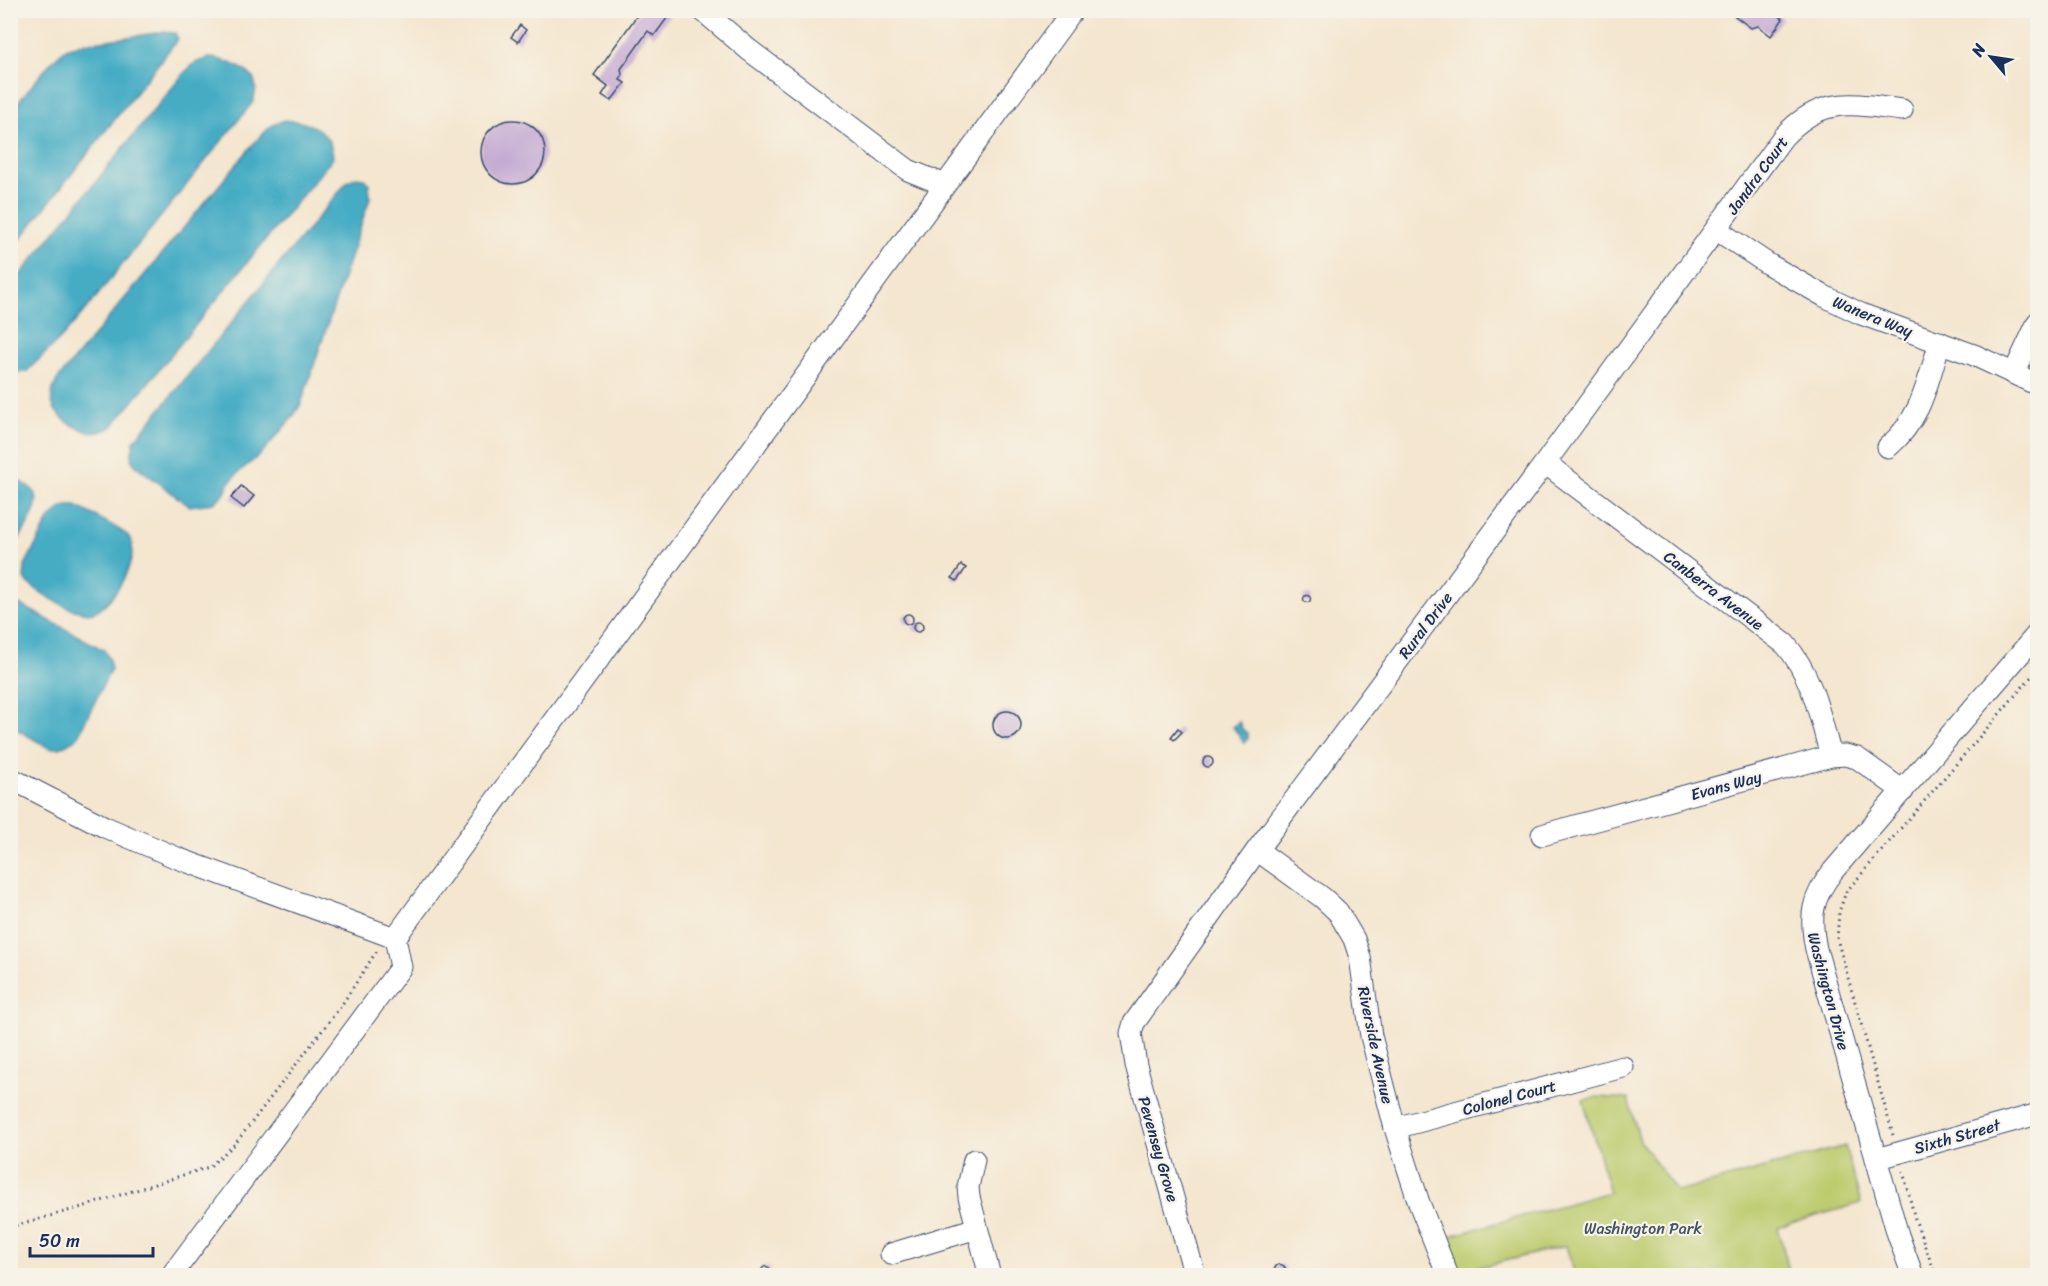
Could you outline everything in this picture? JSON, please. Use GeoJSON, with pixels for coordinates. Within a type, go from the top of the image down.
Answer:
{"type":"FeatureCollection","features":[{"type":"Feature","properties":{"kind":"street"},"geometry":{"type":"LineString","coordinates":[[702,10],[749,51],[908,170],[945,184]]}},
{"type":"Feature","properties":{"kind":"street"},"geometry":{"type":"LineString","coordinates":[[391,937],[1073,10]]}},
{"type":"Feature","properties":{"kind":"street","name":"Jandra Court"},"geometry":{"type":"LineString","coordinates":[[1718,230],[1783,137],[1807,116],[1834,105],[1848,103],[1902,110]]}},
{"type":"Feature","properties":{"kind":"street","name":"Wanera Way"},"geometry":{"type":"LineString","coordinates":[[1718,230],[1768,264],[1861,314],[1940,342],[2037,385]]}},
{"type":"Feature","properties":{"kind":"street","name":"Rural Drive"},"geometry":{"type":"LineString","coordinates":[[1134,1023],[1257,850],[1718,230]]}},
{"type":"Feature","properties":{"kind":"street"},"geometry":{"type":"LineString","coordinates":[[2014,373],[2037,322]]}},
{"type":"Feature","properties":{"kind":"street"},"geometry":{"type":"LineString","coordinates":[[1888,447],[1900,437],[1915,416],[1940,342]]}},
{"type":"Feature","properties":{"kind":"street","name":"Canberra Avenue"},"geometry":{"type":"LineString","coordinates":[[1545,463],[1785,644],[1803,667],[1810,683],[1831,756]]}},
{"type":"Feature","properties":{"kind":"street","name":"Washington Drive"},"geometry":{"type":"LineString","coordinates":[[1913,1275],[1898,1235],[1816,949],[1812,927],[1813,911],[1816,897],[1823,885],[2037,633]]}},
{"type":"Feature","properties":{"kind":"street","name":"Evans Way"},"geometry":{"type":"LineString","coordinates":[[1542,835],[1831,756],[1845,755],[1857,758],[1903,791]]}},
{"type":"Feature","properties":{"kind":"street"},"geometry":{"type":"LineString","coordinates":[[10,778],[105,827],[177,858],[391,937]]}},
{"type":"Feature","properties":{"kind":"street","name":"Riverside Avenue"},"geometry":{"type":"LineString","coordinates":[[1257,850],[1323,898],[1338,912],[1354,939],[1360,957],[1371,1036],[1395,1128],[1419,1203],[1448,1275]]}},
{"type":"Feature","properties":{"kind":"street"},"geometry":{"type":"LineString","coordinates":[[171,1275],[401,967],[391,937]]}},
{"type":"Feature","properties":{"kind":"street","name":"Pevensey Grove"},"geometry":{"type":"LineString","coordinates":[[1134,1023],[1131,1040],[1136,1065],[1195,1275]]}},
{"type":"Feature","properties":{"kind":"street","name":"Colonel Court"},"geometry":{"type":"LineString","coordinates":[[1395,1128],[1623,1067]]}},
{"type":"Feature","properties":{"kind":"street","name":"Sixth Street"},"geometry":{"type":"LineString","coordinates":[[1876,1159],[2037,1114]]}},
{"type":"Feature","properties":{"kind":"street"},"geometry":{"type":"LineString","coordinates":[[974,1160],[969,1192],[990,1275]]}},
{"type":"Feature","properties":{"kind":"street"},"geometry":{"type":"LineString","coordinates":[[891,1254],[977,1228]]}},
{"type":"Feature","properties":{"kind":"path"},"geometry":{"type":"LineString","coordinates":[[1936,1275],[1916,1219],[1837,939],[1839,912],[1846,892],[2037,669]]}},
{"type":"Feature","properties":{"kind":"path"},"geometry":{"type":"LineString","coordinates":[[10,1227],[209,1167],[235,1144],[391,937]]}},
{"type":"Feature","properties":{"kind":"green space","name":"Washington Park"},"geometry":{"type":"Polygon","coordinates":[[[1598,1097],[1628,1099],[1640,1141],[1677,1192],[1845,1146],[1861,1203],[1778,1227],[1790,1275],[1575,1275],[1566,1246],[1459,1272],[1446,1237],[1610,1192],[1583,1100],[1598,1097]]]}},
{"type":"Feature","properties":{"kind":"water"},"geometry":{"type":"Polygon","coordinates":[[[163,32],[175,33],[178,39],[11,251],[11,111],[51,62],[66,49],[80,44],[163,32]]]}},
{"type":"Feature","properties":{"kind":"water"},"geometry":{"type":"Polygon","coordinates":[[[208,58],[232,64],[249,74],[253,78],[256,90],[253,102],[62,337],[27,371],[15,374],[11,371],[11,286],[184,73],[195,63],[208,58]]]}},
{"type":"Feature","properties":{"kind":"water"},"geometry":{"type":"Polygon","coordinates":[[[284,120],[302,122],[318,129],[328,140],[333,158],[111,428],[92,432],[70,424],[54,409],[52,403],[52,394],[57,380],[255,142],[271,126],[284,120]]]}},
{"type":"Feature","properties":{"kind":"water"},"geometry":{"type":"Polygon","coordinates":[[[356,177],[363,178],[369,183],[370,198],[301,404],[260,455],[228,484],[225,493],[214,503],[189,506],[135,465],[131,459],[134,441],[347,182],[356,177]]]}},
{"type":"Feature","properties":{"kind":"water"},"geometry":{"type":"Polygon","coordinates":[[[11,476],[30,488],[37,499],[29,523],[11,550],[11,476]]]}},
{"type":"Feature","properties":{"kind":"water"},"geometry":{"type":"Polygon","coordinates":[[[66,506],[76,506],[111,525],[128,536],[132,544],[132,554],[124,578],[109,600],[93,612],[86,613],[67,607],[37,590],[24,579],[25,565],[49,520],[57,511],[66,506]]]}},
{"type":"Feature","properties":{"kind":"water"},"geometry":{"type":"Polygon","coordinates":[[[10,599],[104,650],[109,659],[111,669],[77,738],[60,748],[49,748],[11,726],[10,599]]]}},
{"type":"Feature","properties":{"kind":"water"},"geometry":{"type":"Polygon","coordinates":[[[1239,722],[1243,730],[1248,733],[1248,738],[1244,743],[1233,727],[1239,722]]]}},
{"type":"Feature","properties":{"kind":"building"},"geometry":{"type":"Polygon","coordinates":[[[641,10],[673,10],[654,36],[648,31],[621,69],[620,80],[625,83],[611,101],[602,95],[608,86],[594,75],[641,10]]]}},
{"type":"Feature","properties":{"kind":"building"},"geometry":{"type":"Polygon","coordinates":[[[1733,10],[1772,10],[1783,19],[1771,36],[1758,26],[1751,28],[1735,16],[1737,14],[1733,10]]]}},
{"type":"Feature","properties":{"kind":"building"},"geometry":{"type":"Polygon","coordinates":[[[520,25],[526,30],[518,42],[511,37],[520,25]]]}},
{"type":"Feature","properties":{"kind":"building"},"geometry":{"type":"Polygon","coordinates":[[[513,120],[531,126],[539,134],[545,152],[539,170],[531,178],[513,184],[495,178],[487,170],[481,152],[487,134],[495,126],[513,120]]]}},
{"type":"Feature","properties":{"kind":"building"},"geometry":{"type":"Polygon","coordinates":[[[241,486],[254,496],[244,508],[231,498],[241,486]]]}},
{"type":"Feature","properties":{"kind":"building"},"geometry":{"type":"Polygon","coordinates":[[[961,565],[966,568],[957,581],[952,578],[961,565]]]}},
{"type":"Feature","properties":{"kind":"building"},"geometry":{"type":"Polygon","coordinates":[[[1307,596],[1310,599],[1307,602],[1304,599],[1307,596]]]}},
{"type":"Feature","properties":{"kind":"building"},"geometry":{"type":"Polygon","coordinates":[[[908,614],[912,615],[912,623],[908,624],[904,623],[903,619],[904,615],[908,614]]]}},
{"type":"Feature","properties":{"kind":"building"},"geometry":{"type":"Polygon","coordinates":[[[918,622],[922,623],[922,631],[918,632],[914,631],[913,627],[914,623],[918,622]]]}},
{"type":"Feature","properties":{"kind":"building"},"geometry":{"type":"Polygon","coordinates":[[[1007,711],[1017,715],[1021,725],[1017,735],[1007,739],[997,735],[993,725],[997,715],[1007,711]]]}},
{"type":"Feature","properties":{"kind":"building"},"geometry":{"type":"Polygon","coordinates":[[[1178,728],[1182,732],[1174,740],[1171,737],[1178,728]]]}},
{"type":"Feature","properties":{"kind":"building"},"geometry":{"type":"Polygon","coordinates":[[[1208,757],[1212,758],[1212,766],[1208,767],[1204,766],[1203,762],[1204,758],[1208,757]]]}},
{"type":"Feature","properties":{"kind":"building"},"geometry":{"type":"Polygon","coordinates":[[[1280,1265],[1284,1266],[1284,1274],[1280,1275],[1276,1274],[1275,1270],[1276,1266],[1280,1265]]]}},
{"type":"Feature","properties":{"kind":"building"},"geometry":{"type":"Polygon","coordinates":[[[766,1267],[770,1271],[766,1275],[762,1271],[766,1267]]]}}]}
